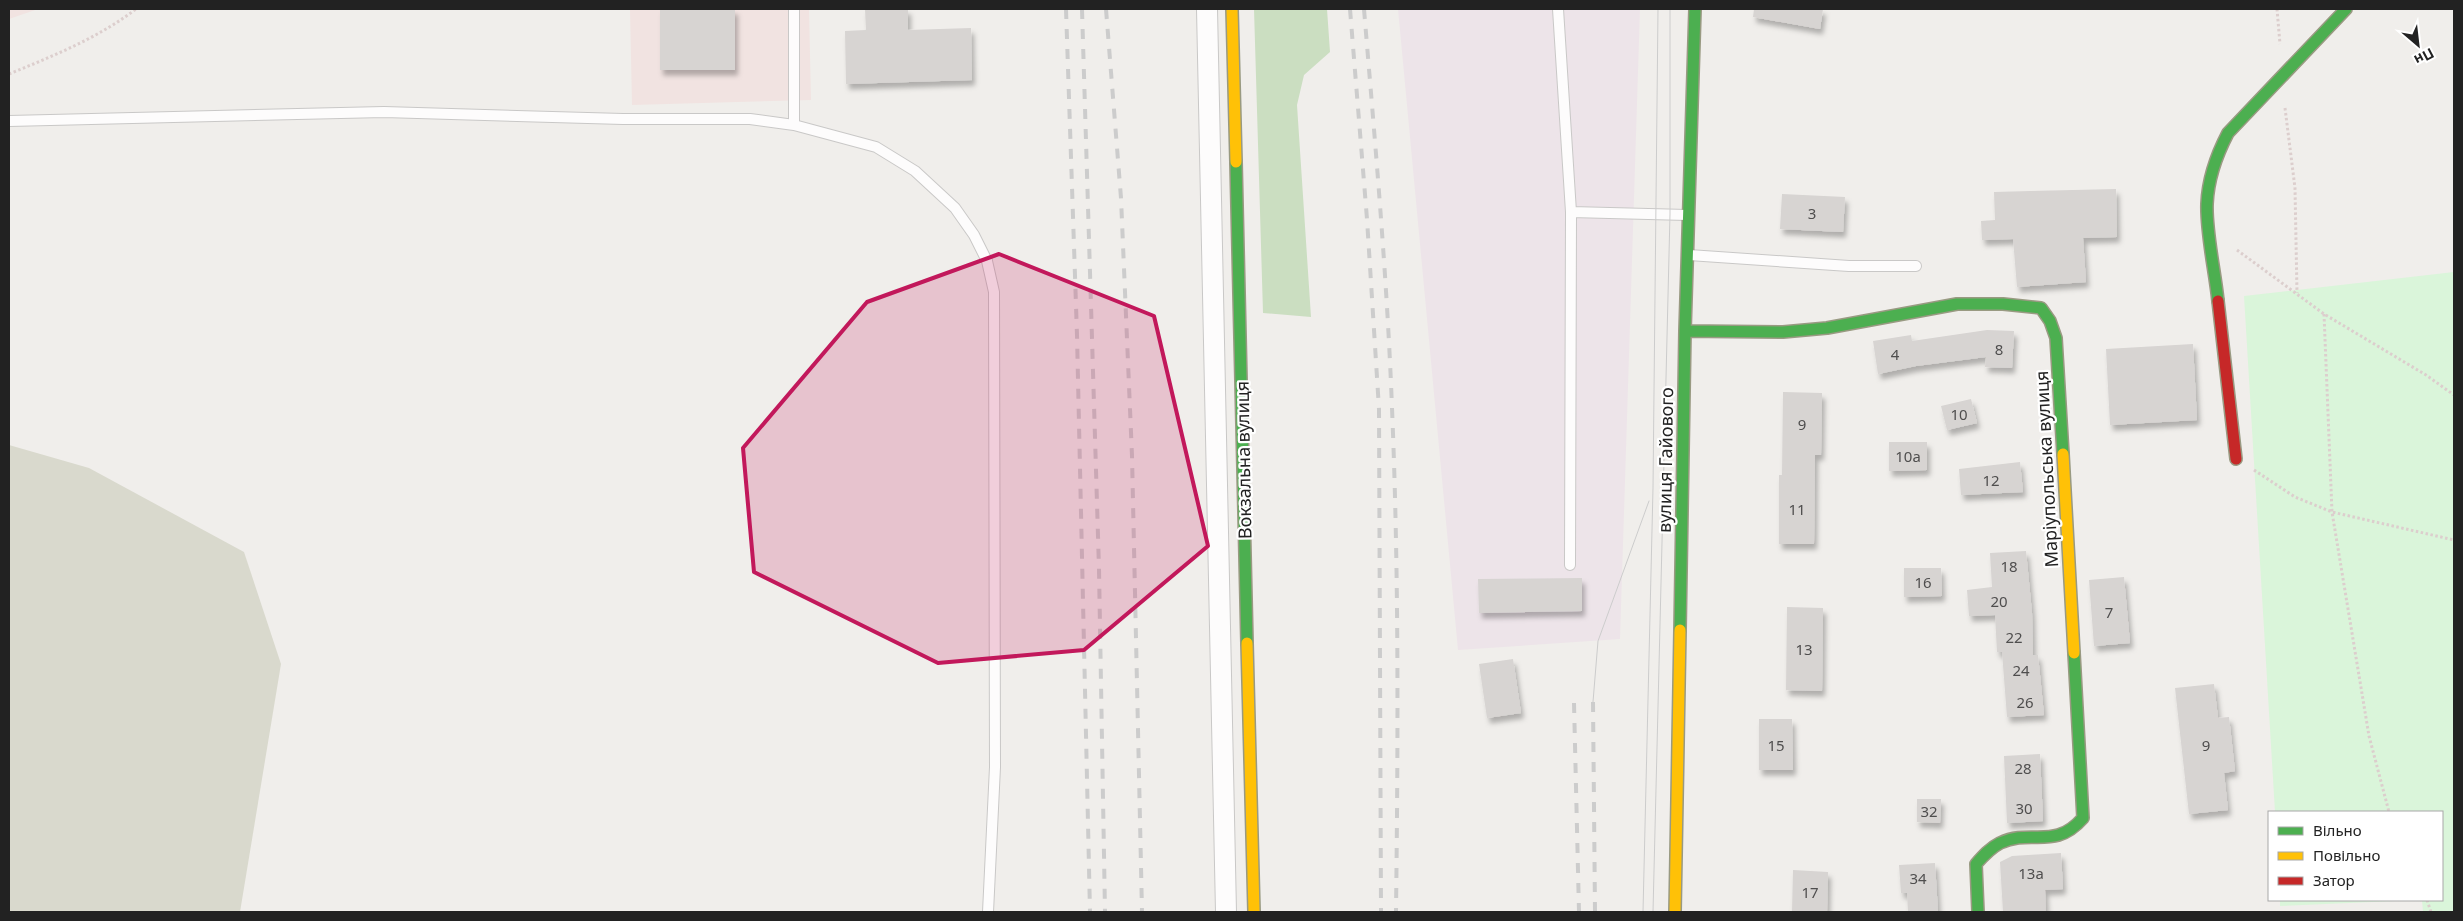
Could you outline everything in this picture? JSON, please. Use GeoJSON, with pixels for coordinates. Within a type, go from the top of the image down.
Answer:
{"type":"FeatureCollection","features":[{"type":"Feature","properties":{"kind":"street","name":"Вокзальна вулиця"},"geometry":{"type":"LineString","coordinates":[[1208,9],[1226,912]]}},
{"type":"Feature","properties":{"kind":"street","name":"Вокзальна вулиця"},"geometry":{"type":"LineString","coordinates":[[1232,9],[1254,912]]}},
{"type":"Feature","properties":{"kind":"street","name":"вулиця Гайового"},"geometry":{"type":"LineString","coordinates":[[1675,912],[1685,331],[1695,9]]}},
{"type":"Feature","properties":{"kind":"street"},"geometry":{"type":"LineString","coordinates":[[2236,459],[2212,232],[2207,204],[2210,178],[2216,156],[2228,132],[2346,9]]}},
{"type":"Feature","properties":{"kind":"street","name":"Маріупольська вулиця"},"geometry":{"type":"LineString","coordinates":[[1685,331],[1783,332],[1827,328],[1958,304],[2003,304],[2041,308],[2050,321],[2056,338],[2083,818],[2077,826],[2061,836],[2005,841],[1989,850],[1976,864],[1978,912]]}},
{"type":"Feature","properties":{"kind":"lane"},"geometry":{"type":"LineString","coordinates":[[794,9],[794,125]]}},
{"type":"Feature","properties":{"kind":"lane"},"geometry":{"type":"LineString","coordinates":[[1558,9],[1572,212],[1570,565]]}},
{"type":"Feature","properties":{"kind":"lane"},"geometry":{"type":"LineString","coordinates":[[9,120],[384,112],[623,119],[750,119],[794,125],[876,147],[914,171],[955,208],[974,236],[987,261],[994,292],[996,767],[988,912]]}},
{"type":"Feature","properties":{"kind":"lane"},"geometry":{"type":"LineString","coordinates":[[1572,212],[1688,215]]}},
{"type":"Feature","properties":{"kind":"lane"},"geometry":{"type":"LineString","coordinates":[[1687,254],[1849,266],[1916,266]]}},
{"type":"Feature","properties":{"kind":"path"},"geometry":{"type":"LineString","coordinates":[[9,74],[54,56],[92,37],[136,9]]}},
{"type":"Feature","properties":{"kind":"path"},"geometry":{"type":"LineString","coordinates":[[2277,9],[2282,76],[2295,188],[2297,294]]}},
{"type":"Feature","properties":{"kind":"path"},"geometry":{"type":"LineString","coordinates":[[2212,232],[2324,314],[2426,375],[2454,394]]}},
{"type":"Feature","properties":{"kind":"path"},"geometry":{"type":"LineString","coordinates":[[2324,314],[2332,512],[2350,633],[2369,736],[2389,811]]}},
{"type":"Feature","properties":{"kind":"path"},"geometry":{"type":"LineString","coordinates":[[2236,459],[2296,498],[2332,512],[2454,540]]}},
{"type":"Feature","properties":{"kind":"highlighted area"},"geometry":{"type":"Polygon","coordinates":[[[999,254],[1154,316],[1208,546],[1084,650],[938,663],[754,572],[743,448],[867,302],[999,254]]]}},
{"type":"Feature","properties":{"kind":"shaded area"},"geometry":{"type":"Polygon","coordinates":[[[9,9],[38,9],[9,19],[9,9]]]}},
{"type":"Feature","properties":{"kind":"shaded area"},"geometry":{"type":"Polygon","coordinates":[[[630,9],[809,9],[811,100],[632,105],[630,9]]]}},
{"type":"Feature","properties":{"kind":"shaded area"},"geometry":{"type":"Polygon","coordinates":[[[1398,9],[1640,9],[1620,639],[1458,650],[1398,9]]]}},
{"type":"Feature","properties":{"kind":"shaded area"},"geometry":{"type":"Polygon","coordinates":[[[9,445],[89,468],[244,552],[281,664],[240,912],[9,912],[9,445]]]}},
{"type":"Feature","properties":{"kind":"green space"},"geometry":{"type":"Polygon","coordinates":[[[1254,9],[1327,9],[1330,52],[1304,75],[1297,105],[1311,317],[1263,313],[1254,9]]]}},
{"type":"Feature","properties":{"kind":"green space"},"geometry":{"type":"Polygon","coordinates":[[[2454,272],[2454,912],[2423,912],[2422,901],[2443,901],[2443,811],[2275,811],[2244,296],[2454,272]]]}},
{"type":"Feature","properties":{"kind":"green space"},"geometry":{"type":"Polygon","coordinates":[[[2280,901],[2394,901],[2280,906],[2280,901]]]}},
{"type":"Feature","properties":{"kind":"building"},"geometry":{"type":"Polygon","coordinates":[[[660,9],[735,9],[735,70],[660,70],[660,9]]]}},
{"type":"Feature","properties":{"kind":"building"},"geometry":{"type":"Polygon","coordinates":[[[865,9],[908,9],[908,30],[971,28],[972,80],[846,84],[845,31],[866,30],[865,9]]]}},
{"type":"Feature","properties":{"kind":"building"},"geometry":{"type":"Polygon","coordinates":[[[1754,9],[1823,9],[1820,29],[1753,17],[1754,9]]]}},
{"type":"Feature","properties":{"kind":"building"},"geometry":{"type":"Polygon","coordinates":[[[2116,189],[2117,237],[2083,238],[2086,282],[2017,287],[2013,239],[1982,240],[1981,221],[1995,220],[1994,192],[2116,189]]]}},
{"type":"Feature","properties":{"kind":"building"},"geometry":{"type":"Polygon","coordinates":[[[1782,194],[1845,197],[1843,232],[1780,229],[1782,194]]]}},
{"type":"Feature","properties":{"kind":"building"},"geometry":{"type":"Polygon","coordinates":[[[1987,330],[2014,331],[2012,368],[1985,367],[1986,357],[1916,366],[1878,374],[1873,341],[1911,335],[1912,341],[1987,330]]]}},
{"type":"Feature","properties":{"kind":"building"},"geometry":{"type":"Polygon","coordinates":[[[2193,344],[2197,420],[2110,425],[2106,349],[2193,344]]]}},
{"type":"Feature","properties":{"kind":"building"},"geometry":{"type":"Polygon","coordinates":[[[1783,392],[1822,393],[1821,455],[1815,455],[1814,544],[1779,544],[1779,475],[1782,475],[1783,392]]]}},
{"type":"Feature","properties":{"kind":"building"},"geometry":{"type":"Polygon","coordinates":[[[1971,399],[1977,423],[1947,430],[1941,406],[1971,399]]]}},
{"type":"Feature","properties":{"kind":"building"},"geometry":{"type":"Polygon","coordinates":[[[1889,442],[1927,442],[1927,470],[1889,471],[1889,442]]]}},
{"type":"Feature","properties":{"kind":"building"},"geometry":{"type":"Polygon","coordinates":[[[2020,462],[2023,492],[1961,495],[1959,469],[2020,462]]]}},
{"type":"Feature","properties":{"kind":"building"},"geometry":{"type":"Polygon","coordinates":[[[2026,551],[2032,613],[2033,655],[2038,655],[2044,715],[2007,717],[2002,652],[1997,652],[1995,615],[1969,616],[1967,590],[1992,587],[1990,553],[2026,551]]]}},
{"type":"Feature","properties":{"kind":"building"},"geometry":{"type":"Polygon","coordinates":[[[1904,568],[1941,568],[1942,596],[1904,597],[1904,568]]]}},
{"type":"Feature","properties":{"kind":"building"},"geometry":{"type":"Polygon","coordinates":[[[2124,577],[2130,643],[2094,646],[2089,580],[2124,577]]]}},
{"type":"Feature","properties":{"kind":"building"},"geometry":{"type":"Polygon","coordinates":[[[1582,578],[1582,611],[1479,613],[1478,579],[1582,578]]]}},
{"type":"Feature","properties":{"kind":"building"},"geometry":{"type":"Polygon","coordinates":[[[1787,607],[1823,608],[1822,691],[1786,690],[1787,607]]]}},
{"type":"Feature","properties":{"kind":"building"},"geometry":{"type":"Polygon","coordinates":[[[1513,659],[1521,713],[1487,718],[1479,664],[1513,659]]]}},
{"type":"Feature","properties":{"kind":"building"},"geometry":{"type":"Polygon","coordinates":[[[2214,684],[2218,718],[2229,717],[2235,771],[2224,773],[2228,810],[2189,814],[2175,688],[2214,684]]]}},
{"type":"Feature","properties":{"kind":"building"},"geometry":{"type":"Polygon","coordinates":[[[1759,719],[1792,719],[1793,770],[1759,770],[1759,719]]]}},
{"type":"Feature","properties":{"kind":"building"},"geometry":{"type":"Polygon","coordinates":[[[2040,754],[2043,821],[2007,823],[2004,756],[2040,754]]]}},
{"type":"Feature","properties":{"kind":"building"},"geometry":{"type":"Polygon","coordinates":[[[1917,799],[1941,799],[1940,823],[1917,822],[1917,799]]]}},
{"type":"Feature","properties":{"kind":"building"},"geometry":{"type":"Polygon","coordinates":[[[2061,853],[2063,889],[2045,890],[2046,912],[2003,912],[2000,862],[2012,856],[2061,853]]]}},
{"type":"Feature","properties":{"kind":"building"},"geometry":{"type":"Polygon","coordinates":[[[1935,863],[1938,912],[1908,912],[1907,893],[1901,893],[1899,865],[1935,863]]]}},
{"type":"Feature","properties":{"kind":"building"},"geometry":{"type":"Polygon","coordinates":[[[1793,870],[1828,872],[1827,912],[1792,912],[1793,870]]]}},
{"type":"Feature","properties":{"kind":"tram line"},"geometry":{"type":"LineString","coordinates":[[1643,912],[1653,488],[1658,9]]}},
{"type":"Feature","properties":{"kind":"tram line"},"geometry":{"type":"LineString","coordinates":[[1653,912],[1670,214],[1670,9]]}},
{"type":"Feature","properties":{"kind":"tram line"},"geometry":{"type":"LineString","coordinates":[[1593,702],[1598,641],[1649,501]]}},
{"type":"Feature","properties":{"kind":"railway"},"geometry":{"type":"LineString","coordinates":[[1066,9],[1077,335],[1090,912]]}},
{"type":"Feature","properties":{"kind":"railway"},"geometry":{"type":"LineString","coordinates":[[1082,9],[1099,569],[1105,912]]}},
{"type":"Feature","properties":{"kind":"railway"},"geometry":{"type":"LineString","coordinates":[[1106,9],[1121,198],[1132,456],[1142,912]]}},
{"type":"Feature","properties":{"kind":"railway"},"geometry":{"type":"LineString","coordinates":[[1350,9],[1367,219],[1379,409],[1381,912]]}},
{"type":"Feature","properties":{"kind":"railway"},"geometry":{"type":"LineString","coordinates":[[1364,9],[1390,358],[1396,534],[1396,912]]}},
{"type":"Feature","properties":{"kind":"railway"},"geometry":{"type":"LineString","coordinates":[[1593,702],[1595,912]]}},
{"type":"Feature","properties":{"kind":"railway"},"geometry":{"type":"LineString","coordinates":[[1574,703],[1579,912]]}},
{"type":"Feature","properties":{"kind":"traffic: fast"},"geometry":{"type":"LineString","coordinates":[[1680,630],[1685,331],[1695,9]]}},
{"type":"Feature","properties":{"kind":"traffic: fast"},"geometry":{"type":"LineString","coordinates":[[2218,301],[2209,240],[2207,204],[2211,176],[2220,149],[2228,133],[2346,9]]}},
{"type":"Feature","properties":{"kind":"traffic: fast"},"geometry":{"type":"LineString","coordinates":[[1236,162],[1247,643]]}},
{"type":"Feature","properties":{"kind":"traffic: fast"},"geometry":{"type":"LineString","coordinates":[[1685,331],[1783,332],[1827,328],[1957,304],[2003,304],[2041,308],[2050,321],[2056,338],[2063,454]]}},
{"type":"Feature","properties":{"kind":"traffic: fast"},"geometry":{"type":"LineString","coordinates":[[1978,912],[1976,864],[1987,852],[2000,843],[2012,839],[2062,834],[2083,818],[2074,653]]}},
{"type":"Feature","properties":{"kind":"traffic: slow"},"geometry":{"type":"LineString","coordinates":[[1232,9],[1236,162]]}},
{"type":"Feature","properties":{"kind":"traffic: slow"},"geometry":{"type":"LineString","coordinates":[[2063,454],[2074,653]]}},
{"type":"Feature","properties":{"kind":"traffic: slow"},"geometry":{"type":"LineString","coordinates":[[1675,912],[1680,630]]}},
{"type":"Feature","properties":{"kind":"traffic: slow"},"geometry":{"type":"LineString","coordinates":[[1247,643],[1254,912]]}},
{"type":"Feature","properties":{"kind":"traffic: jam"},"geometry":{"type":"LineString","coordinates":[[2218,301],[2236,459]]}}]}
